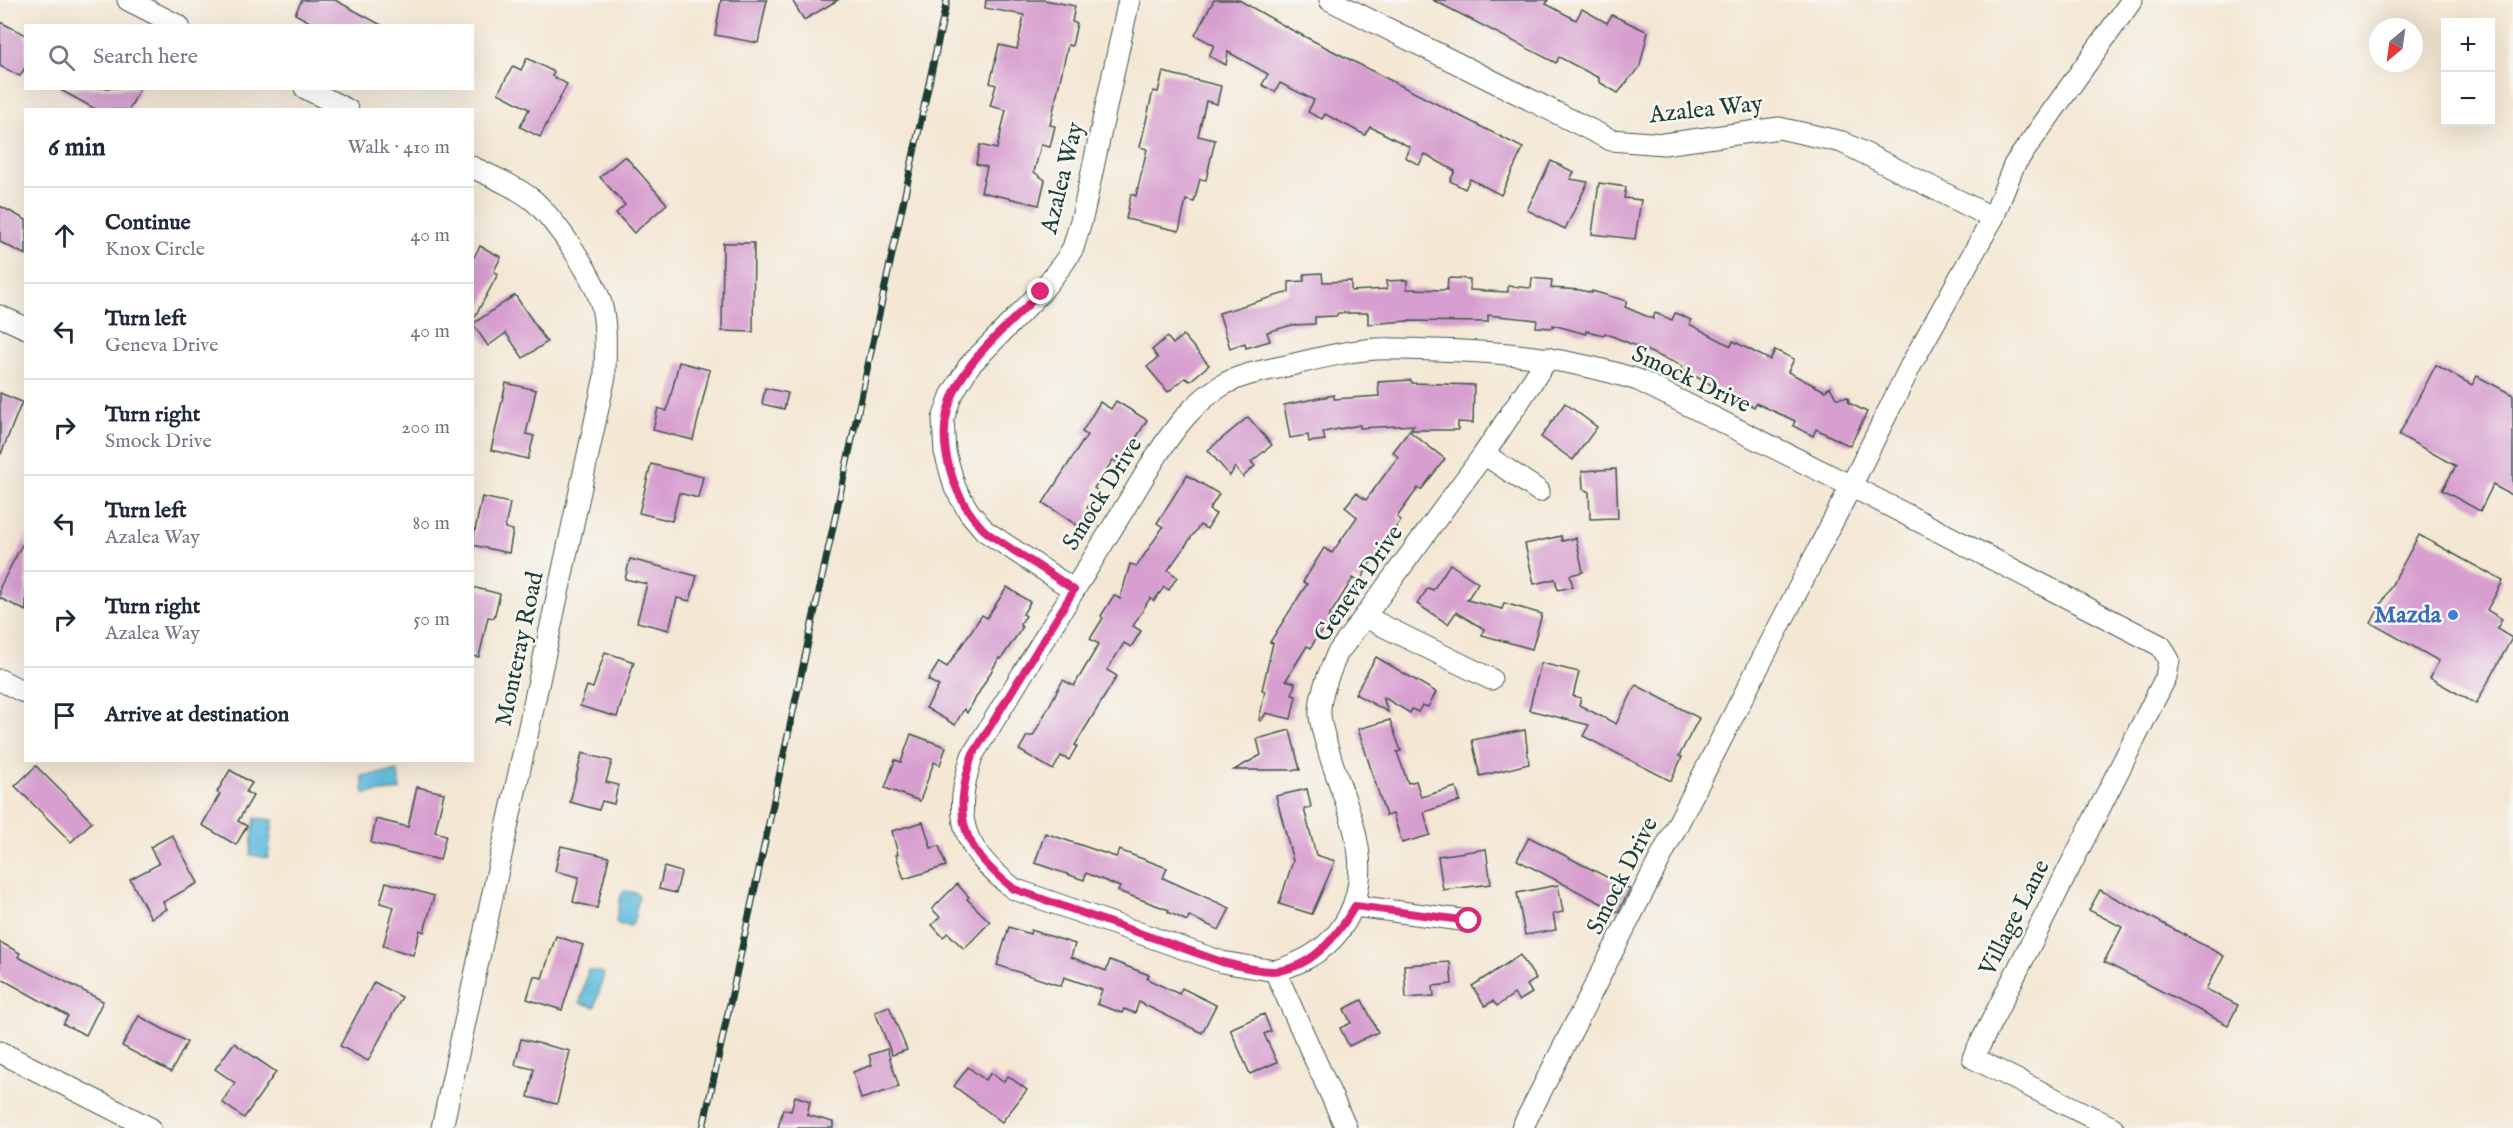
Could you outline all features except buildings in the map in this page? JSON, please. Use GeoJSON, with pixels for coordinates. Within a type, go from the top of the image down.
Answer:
{"type":"FeatureCollection","features":[{"type":"Feature","properties":{"kind":"street"},"geometry":{"type":"LineString","coordinates":[[128,0],[175,24]]}},
{"type":"Feature","properties":{"kind":"street","name":"Azalea Way"},"geometry":{"type":"LineString","coordinates":[[1074,590],[985,531],[969,512],[955,488],[945,452],[944,419],[951,396],[969,366],[1041,292],[1073,248],[1083,214],[1129,0]]}},
{"type":"Feature","properties":{"kind":"street","name":"Azalea Way"},"geometry":{"type":"LineString","coordinates":[[1330,0],[1611,140],[1664,144],[1779,128],[1842,142],[1993,218]]}},
{"type":"Feature","properties":{"kind":"street"},"geometry":{"type":"LineString","coordinates":[[1851,486],[1912,363],[1993,218],[2014,165],[2132,0]]}},
{"type":"Feature","properties":{"kind":"street"},"geometry":{"type":"LineString","coordinates":[[308,90],[339,108]]}},
{"type":"Feature","properties":{"kind":"street","name":"Monteray Road"},"geometry":{"type":"LineString","coordinates":[[442,1128],[605,376],[602,307],[590,277],[555,226],[533,201],[507,183],[474,168]]}},
{"type":"Feature","properties":{"kind":"street"},"geometry":{"type":"LineString","coordinates":[[0,316],[24,327]]}},
{"type":"Feature","properties":{"kind":"street","name":"Smock Drive"},"geometry":{"type":"LineString","coordinates":[[1275,971],[1222,962],[1014,889],[991,871],[972,843],[964,828],[961,807],[964,782],[972,756],[1178,424],[1196,404],[1223,384],[1251,374],[1332,355],[1375,349],[1500,352],[1548,358],[1606,370],[1638,380],[1851,486],[2161,646],[2169,660]]}},
{"type":"Feature","properties":{"kind":"street","name":"Geneva Drive"},"geometry":{"type":"LineString","coordinates":[[1275,971],[1299,964],[1320,951],[1339,932],[1355,906],[1360,882],[1360,860],[1356,835],[1324,735],[1320,713],[1326,682],[1337,654],[1484,454],[1548,358]]}},
{"type":"Feature","properties":{"kind":"street"},"geometry":{"type":"LineString","coordinates":[[1484,454],[1539,491]]}},
{"type":"Feature","properties":{"kind":"street","name":"Smock Drive"},"geometry":{"type":"LineString","coordinates":[[1522,1128],[1851,486]]}},
{"type":"Feature","properties":{"kind":"street"},"geometry":{"type":"LineString","coordinates":[[1365,617],[1491,679]]}},
{"type":"Feature","properties":{"kind":"street","name":"Village Lane"},"geometry":{"type":"LineString","coordinates":[[2113,1128],[1973,1058],[2166,677],[2169,660]]}},
{"type":"Feature","properties":{"kind":"street"},"geometry":{"type":"LineString","coordinates":[[0,680],[24,692]]}},
{"type":"Feature","properties":{"kind":"street"},"geometry":{"type":"LineString","coordinates":[[1355,906],[1469,921]]}},
{"type":"Feature","properties":{"kind":"street"},"geometry":{"type":"LineString","coordinates":[[1275,971],[1346,1128]]}},
{"type":"Feature","properties":{"kind":"street"},"geometry":{"type":"LineString","coordinates":[[0,1052],[150,1128]]}},
{"type":"Feature","properties":{"kind":"water"},"geometry":{"type":"Polygon","coordinates":[[[398,771],[400,790],[364,794],[362,776],[398,771]]]}},
{"type":"Feature","properties":{"kind":"water"},"geometry":{"type":"Polygon","coordinates":[[[255,818],[273,820],[268,858],[250,855],[255,818]]]}},
{"type":"Feature","properties":{"kind":"water"},"geometry":{"type":"Polygon","coordinates":[[[624,891],[636,893],[639,896],[633,924],[629,926],[618,924],[616,921],[621,895],[624,891]]]}},
{"type":"Feature","properties":{"kind":"water"},"geometry":{"type":"Polygon","coordinates":[[[588,970],[604,973],[595,1007],[580,1003],[588,970]]]}},
{"type":"Feature","properties":{"kind":"railway"},"geometry":{"type":"LineString","coordinates":[[703,1128],[947,0]]}},
{"type":"Feature","properties":{"kind":"place","name":"Mazda"},"geometry":{"type":"Point","coordinates":[2453,615]}},
{"type":"Feature","properties":{"kind":"route"},"geometry":{"type":"LineString","coordinates":[[1041,292],[969,366],[951,396],[944,419],[945,452],[955,488],[969,512],[985,531],[1074,590],[972,756],[964,782],[961,807],[964,828],[976,850],[991,871],[1014,889],[1222,962],[1246,968],[1275,971],[1299,964],[1320,951],[1339,932],[1355,906],[1469,921]]}}]}
